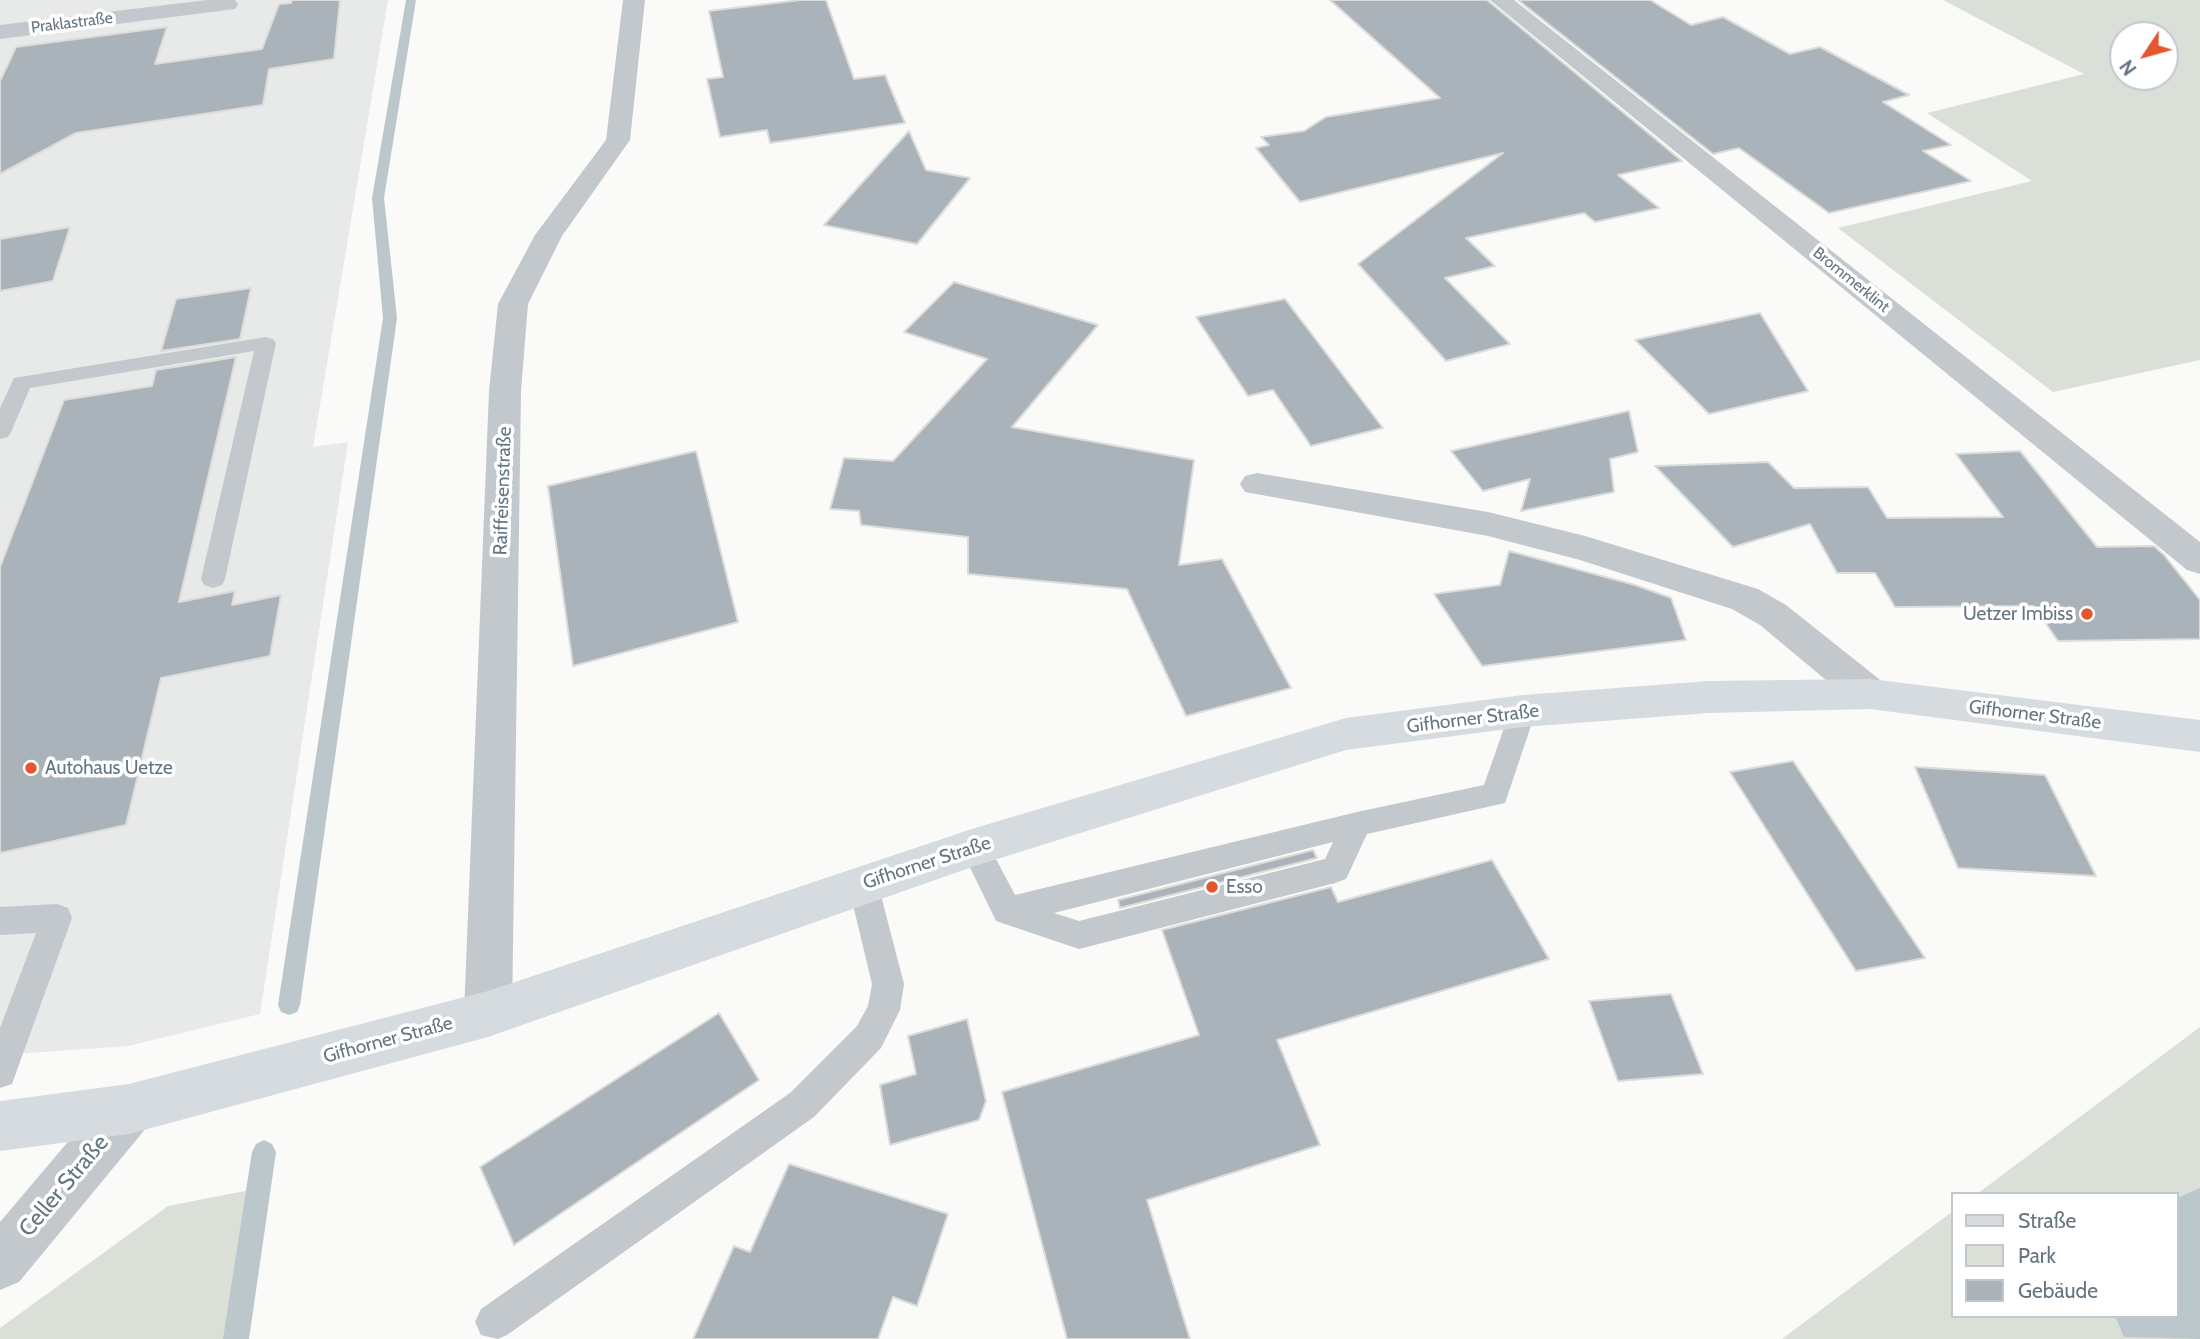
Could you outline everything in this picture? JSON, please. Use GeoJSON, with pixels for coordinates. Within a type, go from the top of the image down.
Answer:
{"type":"FeatureCollection","features":[{"type":"Feature","properties":{"kind":"street","name":"Raiffeisenstraße"},"geometry":{"type":"LineString","coordinates":[[488,1013],[505,391],[513,304],[549,235],[618,140],[634,0]]}},
{"type":"Feature","properties":{"kind":"street","name":"Brommerklint"},"geometry":{"type":"LineString","coordinates":[[1501,0],[2200,561]]}},
{"type":"Feature","properties":{"kind":"street","name":"Praklastraße"},"geometry":{"type":"LineString","coordinates":[[0,32],[227,4]]}},
{"type":"Feature","properties":{"kind":"street"},"geometry":{"type":"LineString","coordinates":[[1257,484],[1488,524],[1585,549],[1745,599],[1773,615],[1870,694]]}},
{"type":"Feature","properties":{"kind":"street","name":"Gifhorner Straße"},"geometry":{"type":"LineString","coordinates":[[0,1126],[129,1109],[488,1013],[975,847],[1346,734],[1523,711],[1709,697],[1870,694],[2200,736]]}},
{"type":"Feature","properties":{"kind":"street","name":"Celler Straße"},"geometry":{"type":"LineString","coordinates":[[0,1263],[129,1109]]}},
{"type":"Feature","properties":{"kind":"lane"},"geometry":{"type":"LineString","coordinates":[[0,432],[22,383],[266,343],[213,579]]}},
{"type":"Feature","properties":{"kind":"lane"},"geometry":{"type":"LineString","coordinates":[[1007,911],[1357,824],[1495,795],[1523,711]]}},
{"type":"Feature","properties":{"kind":"lane"},"geometry":{"type":"LineString","coordinates":[[975,847],[1007,911],[1079,935],[1335,870],[1357,824]]}},
{"type":"Feature","properties":{"kind":"lane"},"geometry":{"type":"LineString","coordinates":[[494,1322],[802,1105],[869,1037],[884,1010],[888,984],[863,884]]}},
{"type":"Feature","properties":{"kind":"lane"},"geometry":{"type":"LineString","coordinates":[[0,921],[57,918],[0,1072]]}},
{"type":"Feature","properties":{"kind":"shaded area"},"geometry":{"type":"Polygon","coordinates":[[[0,0],[388,0],[313,447],[348,442],[260,1014],[128,1046],[0,1055],[0,0]]]}},
{"type":"Feature","properties":{"kind":"green space"},"geometry":{"type":"Polygon","coordinates":[[[1943,0],[2200,0],[2200,360],[2053,392],[1838,228],[2032,181],[1927,113],[2084,74],[1943,0]]]}},
{"type":"Feature","properties":{"kind":"green space"},"geometry":{"type":"Polygon","coordinates":[[[2200,1027],[2200,1339],[1782,1339],[1952,1212],[1952,1318],[2179,1318],[2179,1192],[1980,1192],[2200,1027]]]}},
{"type":"Feature","properties":{"kind":"green space"},"geometry":{"type":"Polygon","coordinates":[[[250,1190],[227,1339],[0,1339],[0,1328],[168,1206],[250,1190]]]}},
{"type":"Feature","properties":{"kind":"building"},"geometry":{"type":"Polygon","coordinates":[[[292,0],[340,0],[334,59],[269,69],[263,105],[76,133],[0,174],[0,81],[16,47],[167,27],[155,64],[262,49],[279,4],[291,3],[292,0]]]}},
{"type":"Feature","properties":{"kind":"building"},"geometry":{"type":"Polygon","coordinates":[[[800,0],[826,0],[854,79],[885,75],[905,123],[770,143],[767,130],[720,137],[707,79],[723,77],[709,11],[800,0]]]}},
{"type":"Feature","properties":{"kind":"building"},"geometry":{"type":"Polygon","coordinates":[[[1330,0],[1487,0],[1682,161],[1618,175],[1659,208],[1595,222],[1584,213],[1466,238],[1495,266],[1445,278],[1510,344],[1446,361],[1358,264],[1503,153],[1300,202],[1256,148],[1269,145],[1261,137],[1304,131],[1326,117],[1440,98],[1330,0]]]}},
{"type":"Feature","properties":{"kind":"building"},"geometry":{"type":"Polygon","coordinates":[[[1518,0],[1650,0],[1691,25],[1723,17],[1790,54],[1820,47],[1909,95],[1883,102],[1951,145],[1923,151],[1971,181],[1829,213],[1739,148],[1713,154],[1518,0]]]}},
{"type":"Feature","properties":{"kind":"building"},"geometry":{"type":"Polygon","coordinates":[[[909,131],[926,170],[970,178],[917,244],[824,225],[909,131]]]}},
{"type":"Feature","properties":{"kind":"building"},"geometry":{"type":"Polygon","coordinates":[[[70,227],[53,281],[0,291],[0,239],[70,227]]]}},
{"type":"Feature","properties":{"kind":"building"},"geometry":{"type":"Polygon","coordinates":[[[954,282],[1098,325],[1012,427],[1194,460],[1179,565],[1222,559],[1291,688],[1186,716],[1127,589],[968,574],[968,537],[861,525],[859,511],[830,509],[844,458],[893,461],[987,359],[904,332],[954,282]]]}},
{"type":"Feature","properties":{"kind":"building"},"geometry":{"type":"Polygon","coordinates":[[[251,288],[240,339],[161,351],[176,299],[251,288]]]}},
{"type":"Feature","properties":{"kind":"building"},"geometry":{"type":"Polygon","coordinates":[[[1285,299],[1383,428],[1311,446],[1273,390],[1248,396],[1196,317],[1285,299]]]}},
{"type":"Feature","properties":{"kind":"building"},"geometry":{"type":"Polygon","coordinates":[[[1760,313],[1808,391],[1709,414],[1635,340],[1760,313]]]}},
{"type":"Feature","properties":{"kind":"building"},"geometry":{"type":"Polygon","coordinates":[[[236,357],[179,602],[235,591],[232,605],[281,595],[270,656],[161,678],[126,825],[0,853],[0,567],[64,400],[152,386],[156,370],[236,357]]]}},
{"type":"Feature","properties":{"kind":"building"},"geometry":{"type":"Polygon","coordinates":[[[1629,411],[1638,452],[1610,459],[1614,492],[1521,511],[1530,479],[1483,491],[1451,451],[1629,411]]]}},
{"type":"Feature","properties":{"kind":"building"},"geometry":{"type":"Polygon","coordinates":[[[696,451],[738,622],[573,666],[548,486],[696,451]]]}},
{"type":"Feature","properties":{"kind":"building"},"geometry":{"type":"Polygon","coordinates":[[[2020,451],[2097,547],[2154,546],[2164,555],[2200,600],[2200,639],[2058,641],[2034,606],[1895,607],[1875,573],[1837,573],[1810,524],[1733,547],[1655,466],[1768,462],[1794,488],[1868,487],[1887,518],[2003,517],[1956,454],[2020,451]]]}},
{"type":"Feature","properties":{"kind":"building"},"geometry":{"type":"Polygon","coordinates":[[[1509,551],[1635,585],[1671,598],[1686,640],[1482,666],[1434,594],[1500,585],[1509,551]]]}},
{"type":"Feature","properties":{"kind":"building"},"geometry":{"type":"Polygon","coordinates":[[[1793,761],[1925,958],[1856,971],[1730,772],[1793,761]]]}},
{"type":"Feature","properties":{"kind":"building"},"geometry":{"type":"Polygon","coordinates":[[[1915,767],[2045,775],[2096,876],[1958,868],[1915,767]]]}},
{"type":"Feature","properties":{"kind":"building"},"geometry":{"type":"Polygon","coordinates":[[[1313,850],[1317,858],[1120,908],[1118,900],[1313,850]]]}},
{"type":"Feature","properties":{"kind":"building"},"geometry":{"type":"Polygon","coordinates":[[[1492,860],[1549,959],[1277,1040],[1320,1145],[1147,1200],[1190,1339],[1067,1339],[1002,1092],[1199,1035],[1162,930],[1331,887],[1338,902],[1492,860]]]}},
{"type":"Feature","properties":{"kind":"building"},"geometry":{"type":"Polygon","coordinates":[[[1671,994],[1703,1074],[1618,1081],[1589,1001],[1671,994]]]}},
{"type":"Feature","properties":{"kind":"building"},"geometry":{"type":"Polygon","coordinates":[[[719,1013],[759,1080],[514,1245],[480,1167],[719,1013]]]}},
{"type":"Feature","properties":{"kind":"building"},"geometry":{"type":"Polygon","coordinates":[[[967,1019],[986,1101],[979,1120],[890,1145],[880,1085],[916,1074],[908,1036],[967,1019]]]}},
{"type":"Feature","properties":{"kind":"building"},"geometry":{"type":"Polygon","coordinates":[[[789,1164],[948,1214],[917,1306],[893,1297],[878,1339],[693,1339],[734,1246],[750,1252],[789,1164]]]}},
{"type":"Feature","properties":{"kind":"waterway"},"geometry":{"type":"LineString","coordinates":[[289,1005],[390,318],[378,198],[411,0]]}},
{"type":"Feature","properties":{"kind":"waterway"},"geometry":{"type":"LineString","coordinates":[[236,1339],[264,1152]]}},
{"type":"Feature","properties":{"kind":"waterway"},"geometry":{"type":"LineString","coordinates":[[2179,1281],[2185,1273],[2200,1263]]}},
{"type":"Feature","properties":{"kind":"place","name":"Uetzer Imbiss"},"geometry":{"type":"Point","coordinates":[2087,614]}},
{"type":"Feature","properties":{"kind":"place","name":"Autohaus Uetze"},"geometry":{"type":"Point","coordinates":[31,768]}},
{"type":"Feature","properties":{"kind":"place","name":"Esso"},"geometry":{"type":"Point","coordinates":[1212,887]}}]}
